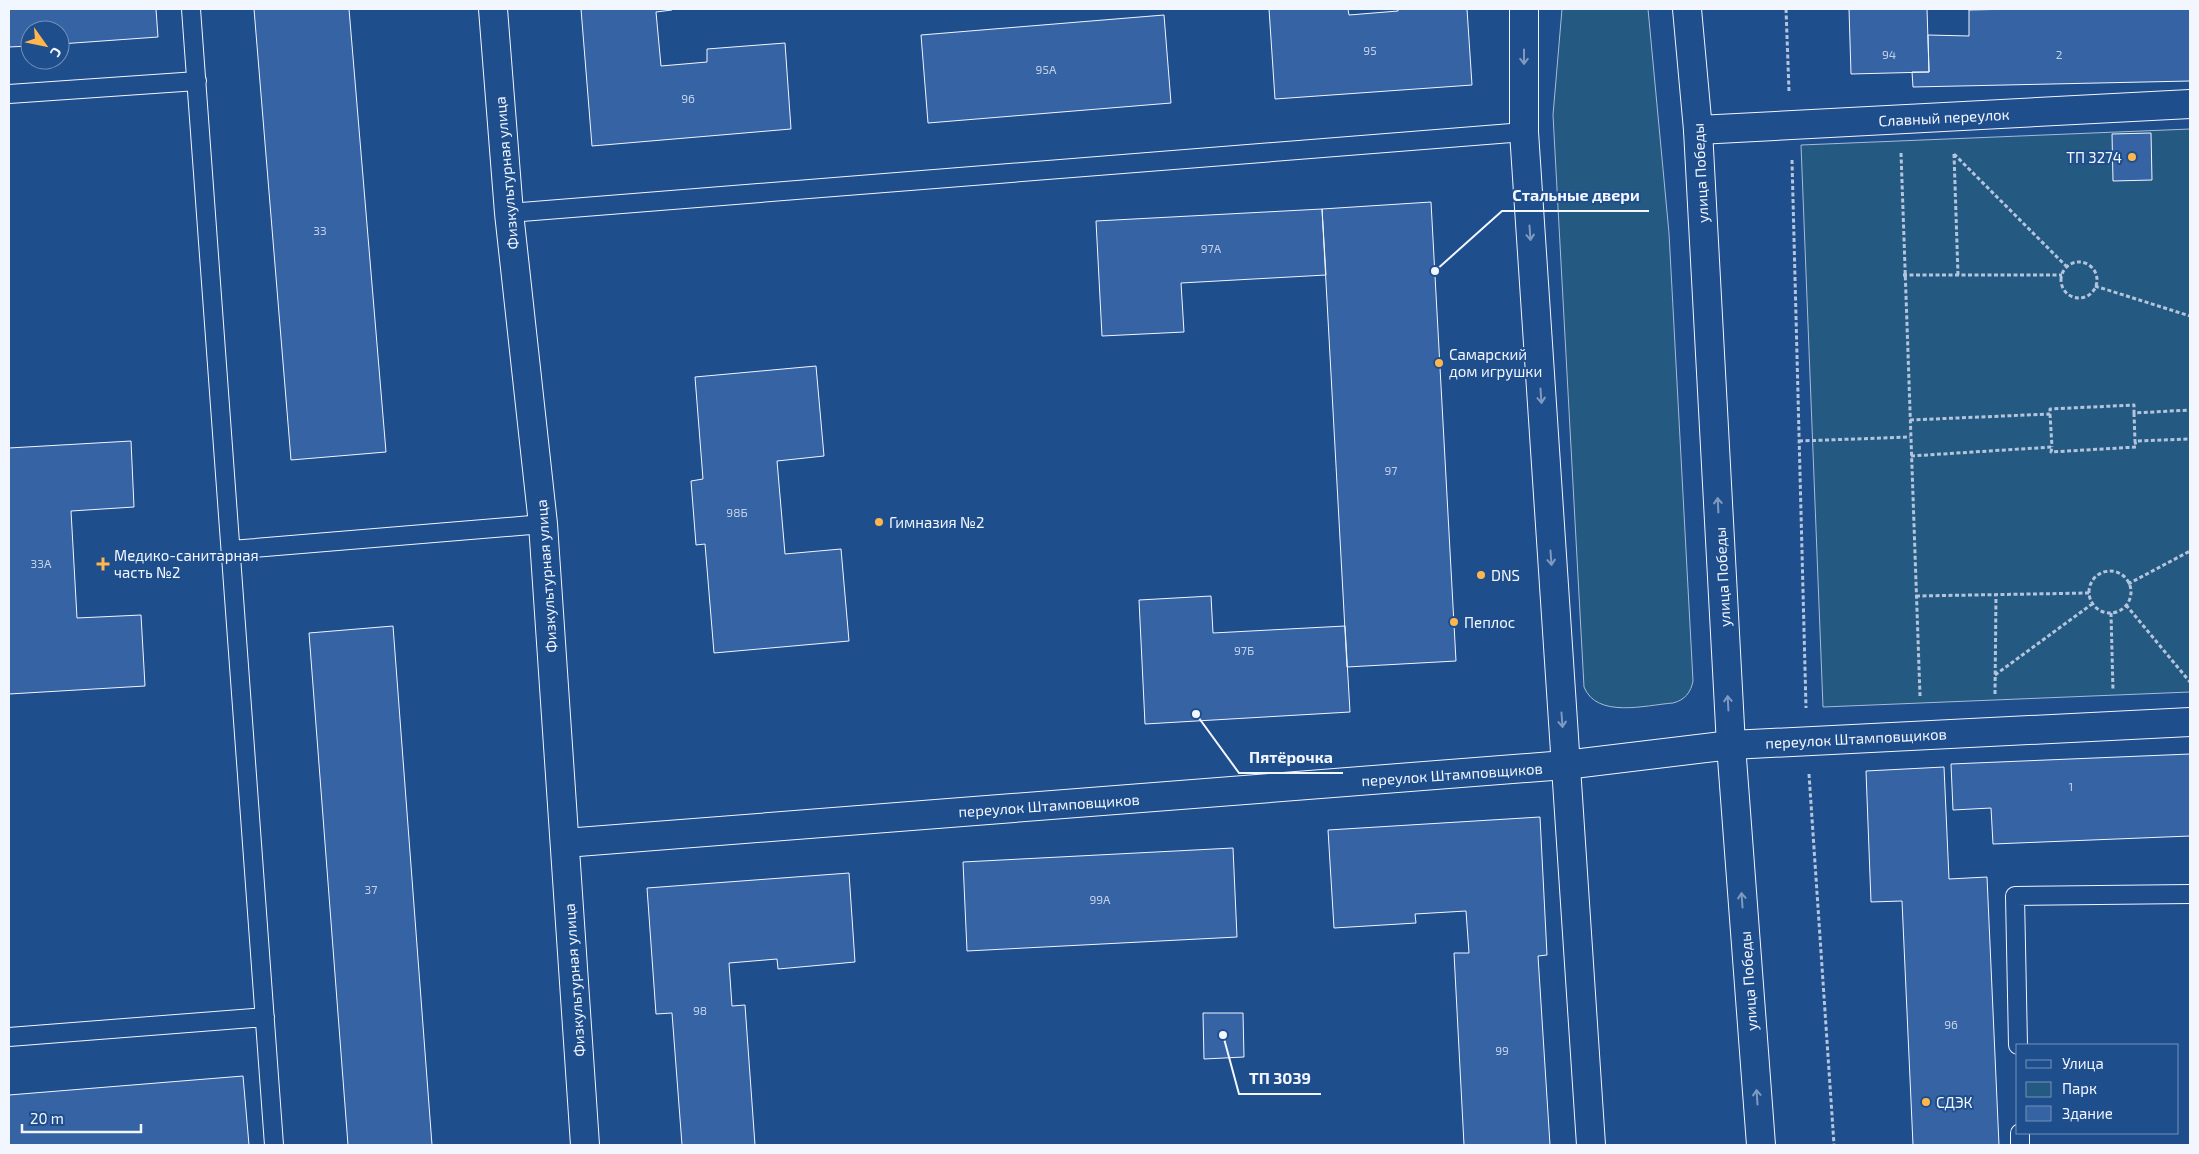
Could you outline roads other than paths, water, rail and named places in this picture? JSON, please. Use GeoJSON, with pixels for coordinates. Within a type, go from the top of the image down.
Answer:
{"type":"FeatureCollection","features":[{"type":"Feature","properties":{"kind":"street","name":"Физкультурная улица"},"geometry":{"type":"LineString","coordinates":[[493,9],[509,213],[543,524],[585,1145]]}},
{"type":"Feature","properties":{"kind":"street"},"geometry":{"type":"LineString","coordinates":[[1524,9],[1524,132],[1591,1145]]}},
{"type":"Feature","properties":{"kind":"street","name":"улица Победы"},"geometry":{"type":"LineString","coordinates":[[1687,9],[1698,130],[1731,744],[1761,1145]]}},
{"type":"Feature","properties":{"kind":"street","name":"Славный переулок"},"geometry":{"type":"LineString","coordinates":[[1698,130],[2190,104]]}},
{"type":"Feature","properties":{"kind":"street","name":"переулок Штамповщиков"},"geometry":{"type":"LineString","coordinates":[[565,843],[1565,765],[1731,744],[2190,722]]}},
{"type":"Feature","properties":{"kind":"lane"},"geometry":{"type":"LineString","coordinates":[[191,9],[274,1145]]}},
{"type":"Feature","properties":{"kind":"lane"},"geometry":{"type":"LineString","coordinates":[[9,94],[196,81]]}},
{"type":"Feature","properties":{"kind":"lane"},"geometry":{"type":"LineString","coordinates":[[509,213],[1524,132]]}},
{"type":"Feature","properties":{"kind":"lane"},"geometry":{"type":"LineString","coordinates":[[231,550],[543,524]]}},
{"type":"Feature","properties":{"kind":"lane"},"geometry":{"type":"LineString","coordinates":[[2018,1044],[2015,896],[2190,894]]}},
{"type":"Feature","properties":{"kind":"lane"},"geometry":{"type":"LineString","coordinates":[[9,1037],[265,1017]]}},
{"type":"Feature","properties":{"kind":"place","name":"ТП 3274"},"geometry":{"type":"Point","coordinates":[2132,157]}},
{"type":"Feature","properties":{"kind":"place","name":"Стальные двери"},"geometry":{"type":"Point","coordinates":[1435,271]}},
{"type":"Feature","properties":{"kind":"place","name":"Самарский дом игрушки"},"geometry":{"type":"Point","coordinates":[1439,363]}},
{"type":"Feature","properties":{"kind":"place","name":"Гимназия №2"},"geometry":{"type":"Point","coordinates":[879,522]}},
{"type":"Feature","properties":{"kind":"place","name":"Медико-санитарная часть №2"},"geometry":{"type":"Point","coordinates":[103,564]}},
{"type":"Feature","properties":{"kind":"place","name":"DNS"},"geometry":{"type":"Point","coordinates":[1481,575]}},
{"type":"Feature","properties":{"kind":"place","name":"Пеплос"},"geometry":{"type":"Point","coordinates":[1454,622]}},
{"type":"Feature","properties":{"kind":"place","name":"Пятёрочка"},"geometry":{"type":"Point","coordinates":[1196,714]}},
{"type":"Feature","properties":{"kind":"place","name":"ТП 3039"},"geometry":{"type":"Point","coordinates":[1223,1035]}},
{"type":"Feature","properties":{"kind":"place","name":"СДЭК"},"geometry":{"type":"Point","coordinates":[1926,1102]}}]}
